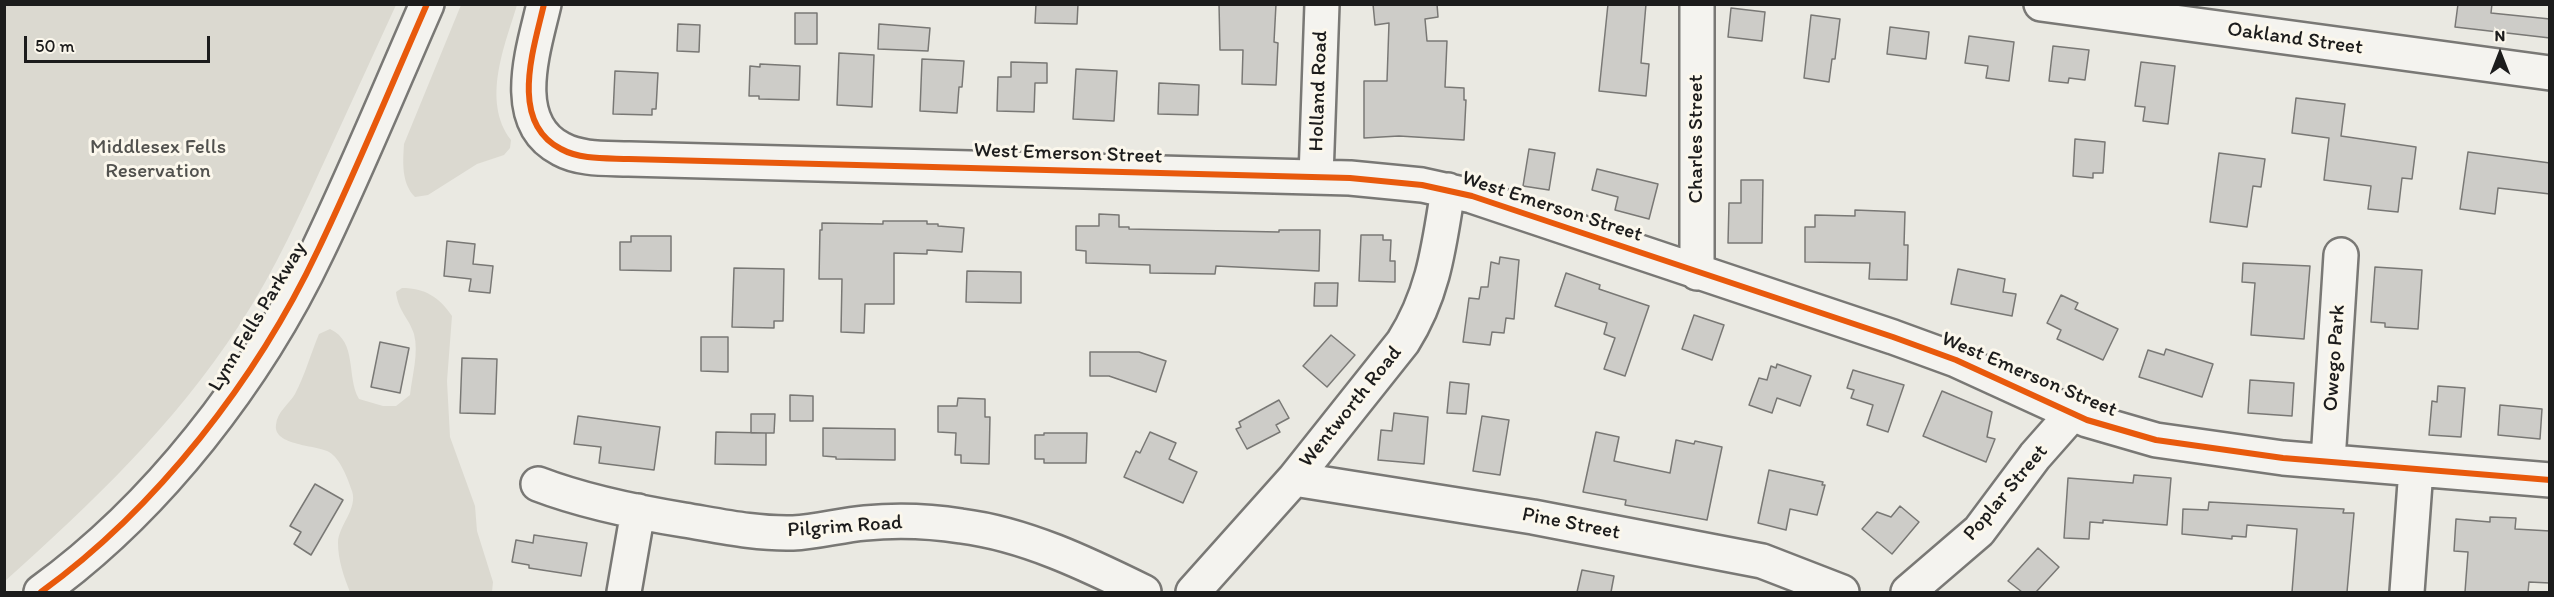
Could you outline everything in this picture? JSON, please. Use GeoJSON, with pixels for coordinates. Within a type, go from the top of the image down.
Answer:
{"type":"FeatureCollection","features":[{"type":"Feature","properties":{"kind":"street","name":"Lynn Fells Parkway"},"geometry":{"type":"LineString","coordinates":[[41,592],[68,573],[152,493],[220,412],[251,366],[318,251],[427,4]]}},
{"type":"Feature","properties":{"kind":"street","name":"West Emerson Street"},"geometry":{"type":"LineString","coordinates":[[544,4],[531,62],[529,84],[531,106],[544,136],[560,149],[570,153],[598,158],[629,159],[1316,177],[1380,180],[1448,190],[1924,348],[1971,366],[2073,413],[2117,430],[2156,440],[2230,452],[2550,480]]}},
{"type":"Feature","properties":{"kind":"street","name":"Holland Road"},"geometry":{"type":"LineString","coordinates":[[1316,177],[1322,4]]}},
{"type":"Feature","properties":{"kind":"street","name":"Charles Street"},"geometry":{"type":"LineString","coordinates":[[1697,4],[1697,273]]}},
{"type":"Feature","properties":{"kind":"street","name":"Oakland Street"},"geometry":{"type":"LineString","coordinates":[[2041,4],[2550,73]]}},
{"type":"Feature","properties":{"kind":"street","name":"Wentworth Road"},"geometry":{"type":"LineString","coordinates":[[1192,592],[1294,479],[1414,325],[1437,264],[1448,190]]}},
{"type":"Feature","properties":{"kind":"street","name":"Owego Park"},"geometry":{"type":"LineString","coordinates":[[2328,461],[2341,255]]}},
{"type":"Feature","properties":{"kind":"street","name":"Poplar Street"},"geometry":{"type":"LineString","coordinates":[[1908,592],[1979,531],[2035,456],[2073,413]]}},
{"type":"Feature","properties":{"kind":"street"},"geometry":{"type":"LineString","coordinates":[[2407,592],[2416,469]]}},
{"type":"Feature","properties":{"kind":"street","name":"Pine Street"},"geometry":{"type":"LineString","coordinates":[[1294,479],[1533,517],[1762,561],[1842,592]]}},
{"type":"Feature","properties":{"kind":"street","name":"Pilgrim Road"},"geometry":{"type":"LineString","coordinates":[[538,484],[582,499],[732,529],[801,532],[885,522],[963,526],[1047,549],[1144,592]]}},
{"type":"Feature","properties":{"kind":"street"},"geometry":{"type":"LineString","coordinates":[[624,592],[638,511]]}},
{"type":"Feature","properties":{"kind":"green space","name":"Middlesex Fells Reservation"},"geometry":{"type":"Polygon","coordinates":[[[5,4],[396,5],[287,240],[238,327],[187,396],[130,462],[69,523],[5,581],[5,4]]]}},
{"type":"Feature","properties":{"kind":"green space"},"geometry":{"type":"Polygon","coordinates":[[[461,5],[517,5],[502,55],[497,91],[498,108],[502,125],[511,140],[510,148],[504,155],[477,164],[428,195],[415,197],[405,179],[404,144],[461,5]]]}},
{"type":"Feature","properties":{"kind":"green space"},"geometry":{"type":"Polygon","coordinates":[[[402,288],[410,288],[431,295],[452,316],[447,381],[450,437],[475,506],[477,531],[493,582],[492,592],[350,592],[338,549],[341,530],[353,498],[346,475],[337,459],[329,452],[289,441],[277,432],[277,420],[295,394],[319,334],[330,329],[345,342],[359,399],[383,406],[396,406],[410,395],[415,341],[412,328],[397,299],[396,292],[402,288]]]}},
{"type":"Feature","properties":{"kind":"building"},"geometry":{"type":"Polygon","coordinates":[[[1036,4],[1078,4],[1077,24],[1035,23],[1036,4]]]}},
{"type":"Feature","properties":{"kind":"building"},"geometry":{"type":"Polygon","coordinates":[[[1219,4],[1276,4],[1274,42],[1278,43],[1276,85],[1242,84],[1243,50],[1220,50],[1219,4]]]}},
{"type":"Feature","properties":{"kind":"building"},"geometry":{"type":"Polygon","coordinates":[[[1373,4],[1437,4],[1438,17],[1425,19],[1427,41],[1447,41],[1445,87],[1464,88],[1464,100],[1466,100],[1464,140],[1399,136],[1364,138],[1364,81],[1387,81],[1389,23],[1375,25],[1373,4]]]}},
{"type":"Feature","properties":{"kind":"building"},"geometry":{"type":"Polygon","coordinates":[[[1608,4],[1646,4],[1641,63],[1649,64],[1646,96],[1599,91],[1608,4]]]}},
{"type":"Feature","properties":{"kind":"building"},"geometry":{"type":"Polygon","coordinates":[[[2458,4],[2492,4],[2491,13],[2550,19],[2550,38],[2455,27],[2458,4]]]}},
{"type":"Feature","properties":{"kind":"building"},"geometry":{"type":"Polygon","coordinates":[[[1731,8],[1765,12],[1762,41],[1728,37],[1731,8]]]}},
{"type":"Feature","properties":{"kind":"building"},"geometry":{"type":"Polygon","coordinates":[[[795,13],[817,13],[817,44],[795,44],[795,13]]]}},
{"type":"Feature","properties":{"kind":"building"},"geometry":{"type":"Polygon","coordinates":[[[1811,15],[1840,19],[1835,59],[1832,59],[1829,82],[1804,78],[1811,15]]]}},
{"type":"Feature","properties":{"kind":"building"},"geometry":{"type":"Polygon","coordinates":[[[678,24],[700,25],[699,52],[677,51],[678,24]]]}},
{"type":"Feature","properties":{"kind":"building"},"geometry":{"type":"Polygon","coordinates":[[[879,24],[930,28],[928,51],[878,49],[879,24]]]}},
{"type":"Feature","properties":{"kind":"building"},"geometry":{"type":"Polygon","coordinates":[[[1890,27],[1929,32],[1926,59],[1887,54],[1890,27]]]}},
{"type":"Feature","properties":{"kind":"building"},"geometry":{"type":"Polygon","coordinates":[[[1969,36],[2014,42],[2009,81],[1986,78],[1988,66],[1965,63],[1969,36]]]}},
{"type":"Feature","properties":{"kind":"building"},"geometry":{"type":"Polygon","coordinates":[[[2053,46],[2089,50],[2085,80],[2069,78],[2068,83],[2049,81],[2053,46]]]}},
{"type":"Feature","properties":{"kind":"building"},"geometry":{"type":"Polygon","coordinates":[[[839,53],[874,55],[872,107],[837,105],[839,53]]]}},
{"type":"Feature","properties":{"kind":"building"},"geometry":{"type":"Polygon","coordinates":[[[922,59],[964,61],[957,113],[920,111],[922,59]]]}},
{"type":"Feature","properties":{"kind":"building"},"geometry":{"type":"Polygon","coordinates":[[[1011,62],[1047,63],[1047,83],[1035,83],[1034,112],[997,111],[998,77],[1011,77],[1011,62]]]}},
{"type":"Feature","properties":{"kind":"building"},"geometry":{"type":"Polygon","coordinates":[[[2141,62],[2175,66],[2168,124],[2143,121],[2145,107],[2135,106],[2141,62]]]}},
{"type":"Feature","properties":{"kind":"building"},"geometry":{"type":"Polygon","coordinates":[[[760,64],[800,66],[799,100],[759,99],[759,96],[749,96],[750,66],[760,67],[760,64]]]}},
{"type":"Feature","properties":{"kind":"building"},"geometry":{"type":"Polygon","coordinates":[[[1076,69],[1117,71],[1114,121],[1073,119],[1076,69]]]}},
{"type":"Feature","properties":{"kind":"building"},"geometry":{"type":"Polygon","coordinates":[[[615,71],[658,73],[656,109],[652,109],[652,115],[613,114],[615,71]]]}},
{"type":"Feature","properties":{"kind":"building"},"geometry":{"type":"Polygon","coordinates":[[[1159,83],[1199,85],[1198,115],[1158,114],[1159,83]]]}},
{"type":"Feature","properties":{"kind":"building"},"geometry":{"type":"Polygon","coordinates":[[[2296,98],[2345,104],[2341,136],[2416,147],[2412,179],[2402,178],[2398,212],[2368,209],[2371,186],[2324,180],[2329,138],[2292,133],[2296,98]]]}},
{"type":"Feature","properties":{"kind":"building"},"geometry":{"type":"Polygon","coordinates":[[[2075,139],[2105,142],[2103,173],[2093,173],[2093,178],[2073,176],[2075,139]]]}},
{"type":"Feature","properties":{"kind":"building"},"geometry":{"type":"Polygon","coordinates":[[[1529,149],[1555,153],[1549,190],[1523,186],[1529,149]]]}},
{"type":"Feature","properties":{"kind":"building"},"geometry":{"type":"Polygon","coordinates":[[[2468,152],[2550,163],[2550,194],[2498,188],[2495,214],[2460,209],[2468,152]]]}},
{"type":"Feature","properties":{"kind":"building"},"geometry":{"type":"Polygon","coordinates":[[[2219,153],[2265,159],[2261,187],[2253,186],[2247,227],[2210,222],[2219,153]]]}},
{"type":"Feature","properties":{"kind":"building"},"geometry":{"type":"Polygon","coordinates":[[[1597,169],[1658,184],[1649,219],[1615,210],[1618,197],[1592,190],[1597,169]]]}},
{"type":"Feature","properties":{"kind":"building"},"geometry":{"type":"Polygon","coordinates":[[[1741,180],[1763,180],[1762,243],[1728,243],[1729,203],[1741,203],[1741,180]]]}},
{"type":"Feature","properties":{"kind":"building"},"geometry":{"type":"Polygon","coordinates":[[[1855,210],[1905,212],[1904,245],[1908,245],[1907,280],[1869,279],[1870,263],[1805,262],[1805,227],[1815,227],[1815,215],[1855,216],[1855,210]]]}},
{"type":"Feature","properties":{"kind":"building"},"geometry":{"type":"Polygon","coordinates":[[[1099,214],[1119,215],[1119,227],[1129,227],[1129,229],[1279,232],[1279,230],[1320,230],[1319,271],[1216,266],[1215,274],[1150,273],[1150,265],[1086,263],[1086,251],[1076,250],[1076,226],[1099,226],[1099,214]]]}},
{"type":"Feature","properties":{"kind":"building"},"geometry":{"type":"Polygon","coordinates":[[[883,221],[927,221],[927,224],[964,228],[962,252],[927,250],[927,254],[894,253],[894,304],[865,304],[864,333],[841,332],[842,279],[819,279],[822,223],[883,224],[883,221]]]}},
{"type":"Feature","properties":{"kind":"building"},"geometry":{"type":"Polygon","coordinates":[[[1361,235],[1383,235],[1383,240],[1391,240],[1390,261],[1395,261],[1395,282],[1359,281],[1361,235]]]}},
{"type":"Feature","properties":{"kind":"building"},"geometry":{"type":"Polygon","coordinates":[[[631,236],[671,236],[671,271],[620,270],[620,242],[631,242],[631,236]]]}},
{"type":"Feature","properties":{"kind":"building"},"geometry":{"type":"Polygon","coordinates":[[[447,241],[475,244],[473,264],[493,266],[490,293],[469,291],[471,279],[444,276],[447,241]]]}},
{"type":"Feature","properties":{"kind":"building"},"geometry":{"type":"Polygon","coordinates":[[[1500,257],[1519,260],[1514,319],[1506,318],[1504,333],[1492,332],[1490,345],[1463,342],[1469,298],[1479,299],[1481,287],[1488,287],[1491,262],[1499,264],[1500,257]]]}},
{"type":"Feature","properties":{"kind":"building"},"geometry":{"type":"Polygon","coordinates":[[[2243,263],[2310,266],[2304,339],[2251,335],[2255,283],[2242,282],[2243,263]]]}},
{"type":"Feature","properties":{"kind":"building"},"geometry":{"type":"Polygon","coordinates":[[[2375,267],[2422,270],[2418,329],[2385,327],[2385,323],[2371,322],[2375,267]]]}},
{"type":"Feature","properties":{"kind":"building"},"geometry":{"type":"Polygon","coordinates":[[[734,268],[784,269],[783,321],[774,321],[774,328],[732,327],[734,268]]]}},
{"type":"Feature","properties":{"kind":"building"},"geometry":{"type":"Polygon","coordinates":[[[1958,269],[2005,279],[2003,292],[2016,294],[2012,316],[1951,304],[1958,269]]]}},
{"type":"Feature","properties":{"kind":"building"},"geometry":{"type":"Polygon","coordinates":[[[967,271],[1021,272],[1021,303],[966,302],[967,271]]]}},
{"type":"Feature","properties":{"kind":"building"},"geometry":{"type":"Polygon","coordinates":[[[1566,273],[1600,285],[1599,289],[1649,306],[1625,376],[1604,369],[1615,338],[1604,334],[1607,323],[1555,306],[1566,273]]]}},
{"type":"Feature","properties":{"kind":"building"},"geometry":{"type":"Polygon","coordinates":[[[1315,283],[1338,283],[1337,306],[1314,306],[1315,283]]]}},
{"type":"Feature","properties":{"kind":"building"},"geometry":{"type":"Polygon","coordinates":[[[2061,295],[2078,303],[2075,309],[2118,329],[2103,360],[2057,339],[2061,330],[2047,323],[2061,295]]]}},
{"type":"Feature","properties":{"kind":"building"},"geometry":{"type":"Polygon","coordinates":[[[1694,315],[1724,325],[1712,360],[1682,349],[1694,315]]]}},
{"type":"Feature","properties":{"kind":"building"},"geometry":{"type":"Polygon","coordinates":[[[1331,335],[1355,355],[1327,387],[1303,366],[1331,335]]]}},
{"type":"Feature","properties":{"kind":"building"},"geometry":{"type":"Polygon","coordinates":[[[701,337],[728,337],[728,372],[701,371],[701,337]]]}},
{"type":"Feature","properties":{"kind":"building"},"geometry":{"type":"Polygon","coordinates":[[[380,342],[409,348],[400,393],[371,387],[380,342]]]}},
{"type":"Feature","properties":{"kind":"building"},"geometry":{"type":"Polygon","coordinates":[[[2166,349],[2213,364],[2202,397],[2139,377],[2148,350],[2164,355],[2166,349]]]}},
{"type":"Feature","properties":{"kind":"building"},"geometry":{"type":"Polygon","coordinates":[[[1090,352],[1139,352],[1166,361],[1156,392],[1109,376],[1090,376],[1090,352]]]}},
{"type":"Feature","properties":{"kind":"building"},"geometry":{"type":"Polygon","coordinates":[[[462,358],[497,359],[495,414],[460,413],[462,358]]]}},
{"type":"Feature","properties":{"kind":"building"},"geometry":{"type":"Polygon","coordinates":[[[1777,364],[1811,376],[1800,406],[1777,398],[1772,413],[1749,405],[1759,378],[1767,380],[1771,366],[1776,368],[1777,364]]]}},
{"type":"Feature","properties":{"kind":"building"},"geometry":{"type":"Polygon","coordinates":[[[1853,370],[1904,385],[1888,432],[1867,425],[1873,405],[1851,398],[1854,390],[1847,388],[1853,370]]]}},
{"type":"Feature","properties":{"kind":"building"},"geometry":{"type":"Polygon","coordinates":[[[2250,380],[2294,383],[2292,416],[2248,413],[2250,380]]]}},
{"type":"Feature","properties":{"kind":"building"},"geometry":{"type":"Polygon","coordinates":[[[1450,382],[1469,384],[1466,414],[1447,413],[1450,382]]]}},
{"type":"Feature","properties":{"kind":"building"},"geometry":{"type":"Polygon","coordinates":[[[2438,386],[2465,388],[2461,437],[2429,435],[2432,401],[2437,402],[2438,386]]]}},
{"type":"Feature","properties":{"kind":"building"},"geometry":{"type":"Polygon","coordinates":[[[1942,391],[1992,412],[1987,437],[1995,439],[1986,462],[1923,436],[1942,391]]]}},
{"type":"Feature","properties":{"kind":"building"},"geometry":{"type":"Polygon","coordinates":[[[790,395],[813,396],[813,421],[790,421],[790,395]]]}},
{"type":"Feature","properties":{"kind":"building"},"geometry":{"type":"Polygon","coordinates":[[[958,398],[985,399],[985,417],[990,417],[989,464],[961,463],[961,455],[955,455],[956,433],[938,432],[938,406],[957,406],[958,398]]]}},
{"type":"Feature","properties":{"kind":"building"},"geometry":{"type":"Polygon","coordinates":[[[1279,400],[1289,418],[1276,425],[1280,432],[1247,449],[1236,429],[1241,427],[1239,422],[1279,400]]]}},
{"type":"Feature","properties":{"kind":"building"},"geometry":{"type":"Polygon","coordinates":[[[2500,405],[2542,409],[2540,439],[2498,435],[2500,405]]]}},
{"type":"Feature","properties":{"kind":"building"},"geometry":{"type":"Polygon","coordinates":[[[1394,413],[1428,417],[1424,464],[1378,460],[1381,430],[1392,431],[1394,413]]]}},
{"type":"Feature","properties":{"kind":"building"},"geometry":{"type":"Polygon","coordinates":[[[751,414],[775,414],[774,433],[751,433],[751,414]]]}},
{"type":"Feature","properties":{"kind":"building"},"geometry":{"type":"Polygon","coordinates":[[[578,416],[660,427],[654,470],[599,463],[601,447],[574,444],[578,416]]]}},
{"type":"Feature","properties":{"kind":"building"},"geometry":{"type":"Polygon","coordinates":[[[1482,416],[1509,420],[1500,475],[1473,471],[1482,416]]]}},
{"type":"Feature","properties":{"kind":"building"},"geometry":{"type":"Polygon","coordinates":[[[823,428],[895,429],[895,460],[836,459],[836,457],[823,456],[823,428]]]}},
{"type":"Feature","properties":{"kind":"building"},"geometry":{"type":"Polygon","coordinates":[[[716,432],[766,433],[766,465],[715,464],[716,432]]]}},
{"type":"Feature","properties":{"kind":"building"},"geometry":{"type":"Polygon","coordinates":[[[1150,432],[1176,443],[1169,459],[1197,472],[1183,503],[1124,477],[1136,451],[1140,453],[1150,432]]]}},
{"type":"Feature","properties":{"kind":"building"},"geometry":{"type":"Polygon","coordinates":[[[1596,432],[1619,437],[1614,461],[1670,473],[1676,440],[1694,444],[1695,441],[1722,447],[1707,520],[1625,505],[1626,500],[1583,492],[1596,432]]]}},
{"type":"Feature","properties":{"kind":"building"},"geometry":{"type":"Polygon","coordinates":[[[1044,433],[1087,433],[1086,463],[1044,463],[1044,459],[1035,459],[1035,435],[1044,435],[1044,433]]]}},
{"type":"Feature","properties":{"kind":"building"},"geometry":{"type":"Polygon","coordinates":[[[1769,470],[1823,482],[1822,485],[1825,485],[1817,515],[1790,509],[1786,530],[1758,523],[1769,470]]]}},
{"type":"Feature","properties":{"kind":"building"},"geometry":{"type":"Polygon","coordinates":[[[2134,475],[2171,478],[2167,525],[2103,520],[2103,523],[2090,522],[2089,539],[2064,538],[2068,478],[2133,483],[2134,475]]]}},
{"type":"Feature","properties":{"kind":"building"},"geometry":{"type":"Polygon","coordinates":[[[315,484],[343,500],[311,555],[294,544],[301,532],[290,526],[315,484]]]}},
{"type":"Feature","properties":{"kind":"building"},"geometry":{"type":"Polygon","coordinates":[[[2209,502],[2344,509],[2343,513],[2354,513],[2347,592],[2292,592],[2297,529],[2247,525],[2246,537],[2232,536],[2232,539],[2182,534],[2183,509],[2208,510],[2209,502]]]}},
{"type":"Feature","properties":{"kind":"building"},"geometry":{"type":"Polygon","coordinates":[[[1900,506],[1919,522],[1892,554],[1862,529],[1877,512],[1891,517],[1900,506]]]}},
{"type":"Feature","properties":{"kind":"building"},"geometry":{"type":"Polygon","coordinates":[[[2490,517],[2516,518],[2515,529],[2550,531],[2550,583],[2529,582],[2528,592],[2465,592],[2468,552],[2454,551],[2456,519],[2490,522],[2490,517]]]}},
{"type":"Feature","properties":{"kind":"building"},"geometry":{"type":"Polygon","coordinates":[[[534,535],[587,543],[581,576],[529,568],[529,565],[512,562],[516,540],[533,543],[534,535]]]}},
{"type":"Feature","properties":{"kind":"building"},"geometry":{"type":"Polygon","coordinates":[[[2038,548],[2059,567],[2036,592],[2022,592],[2008,581],[2038,548]]]}},
{"type":"Feature","properties":{"kind":"building"},"geometry":{"type":"Polygon","coordinates":[[[1582,570],[1614,576],[1611,592],[1577,592],[1582,570]]]}},
{"type":"Feature","properties":{"kind":"cycle path"},"geometry":{"type":"LineString","coordinates":[[41,592],[84,558],[164,481],[234,393],[265,346],[318,250],[427,4]]}},
{"type":"Feature","properties":{"kind":"cycle path"},"geometry":{"type":"LineString","coordinates":[[544,4],[531,62],[530,103],[535,121],[545,137],[561,149],[577,155],[612,159],[1350,178],[1422,185],[1472,196],[1893,337],[1956,360],[2087,420],[2156,440],[2283,458],[2550,480]]}}]}
